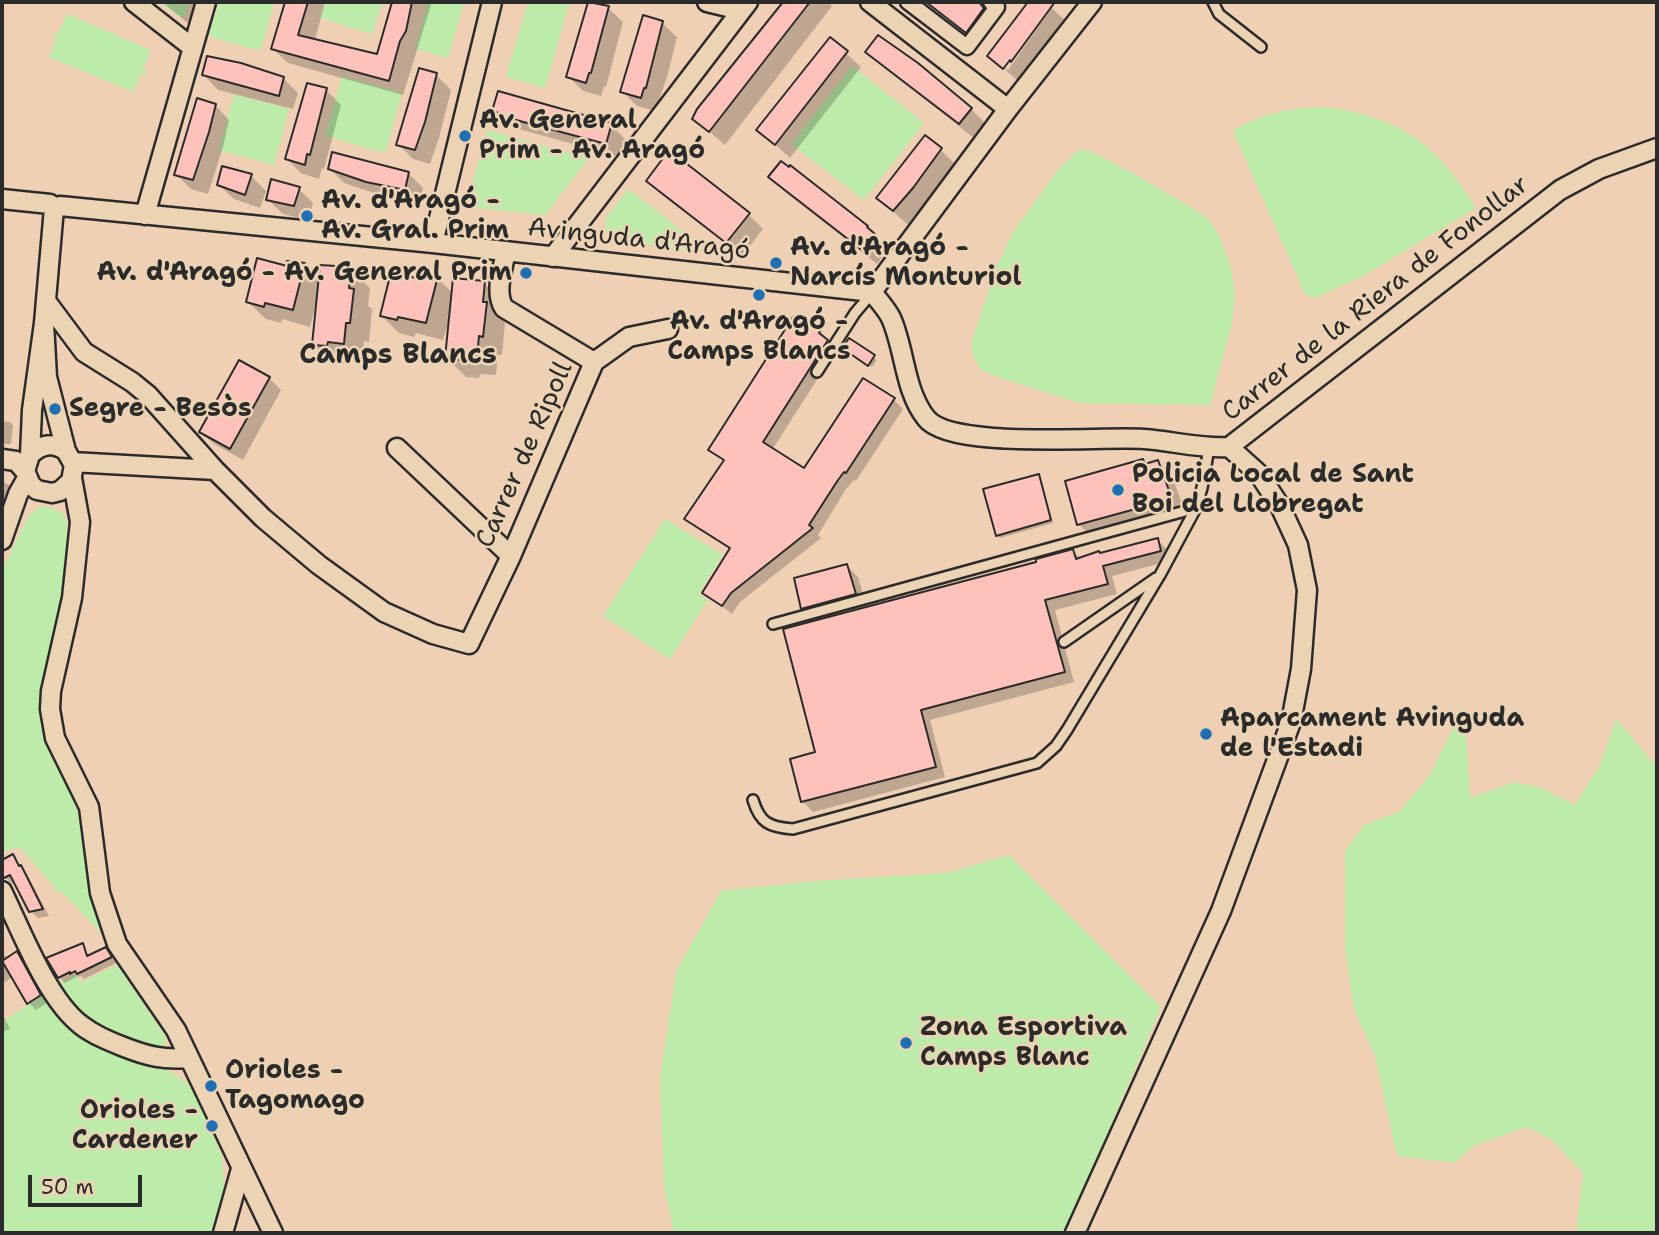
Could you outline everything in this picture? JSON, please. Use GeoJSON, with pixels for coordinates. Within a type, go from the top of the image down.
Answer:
{"type":"FeatureCollection","features":[{"type":"Feature","properties":{"kind":"street"},"geometry":{"type":"LineString","coordinates":[[134,2],[193,48]]}},
{"type":"Feature","properties":{"kind":"street"},"geometry":{"type":"LineString","coordinates":[[145,215],[206,2]]}},
{"type":"Feature","properties":{"kind":"street"},"geometry":{"type":"LineString","coordinates":[[433,243],[492,2]]}},
{"type":"Feature","properties":{"kind":"street"},"geometry":{"type":"LineString","coordinates":[[707,2],[744,6]]}},
{"type":"Feature","properties":{"kind":"street"},"geometry":{"type":"LineString","coordinates":[[870,2],[1008,109]]}},
{"type":"Feature","properties":{"kind":"street"},"geometry":{"type":"LineString","coordinates":[[908,2],[967,47],[998,7],[991,2]]}},
{"type":"Feature","properties":{"kind":"street"},"geometry":{"type":"LineString","coordinates":[[872,292],[1008,109],[1092,2]]}},
{"type":"Feature","properties":{"kind":"street"},"geometry":{"type":"LineString","coordinates":[[553,257],[744,6]]}},
{"type":"Feature","properties":{"kind":"street","name":"Carrer de la Riera de Fonollar"},"geometry":{"type":"LineString","coordinates":[[872,292],[891,317],[915,396],[926,419],[947,432],[983,438],[1145,439],[1209,448],[1229,447],[1560,190],[1599,169],[1657,148]]}},
{"type":"Feature","properties":{"kind":"street","name":"Avinguda d'Aragó"},"geometry":{"type":"LineString","coordinates":[[2,191],[111,203],[121,212]]}},
{"type":"Feature","properties":{"kind":"street","name":"Avinguda d'Aragó"},"geometry":{"type":"LineString","coordinates":[[2,199],[50,204],[54,211]]}},
{"type":"Feature","properties":{"kind":"street","name":"Avinguda d'Aragó"},"geometry":{"type":"LineString","coordinates":[[2,207],[107,219],[121,212],[433,243],[872,292]]}},
{"type":"Feature","properties":{"kind":"street"},"geometry":{"type":"LineString","coordinates":[[54,211],[27,468],[2,540],[20,510],[48,493],[66,487],[70,464]]}},
{"type":"Feature","properties":{"kind":"street"},"geometry":{"type":"LineString","coordinates":[[506,251],[500,285],[500,299],[504,308],[594,362]]}},
{"type":"Feature","properties":{"kind":"street"},"geometry":{"type":"LineString","coordinates":[[46,301],[84,352],[148,395],[215,470]]}},
{"type":"Feature","properties":{"kind":"street"},"geometry":{"type":"LineString","coordinates":[[44,323],[47,377],[70,464],[80,523],[72,598],[51,691],[50,709],[55,738],[89,807],[100,893],[117,944],[176,1030],[187,1058],[273,1233]]}},
{"type":"Feature","properties":{"kind":"street","name":"Carrer de Ripoll"},"geometry":{"type":"LineString","coordinates":[[215,470],[279,533],[384,612],[433,634],[469,644],[511,556],[594,362],[629,337],[668,329]]}},
{"type":"Feature","properties":{"kind":"street"},"geometry":{"type":"LineString","coordinates":[[27,468],[43,446],[51,445],[70,464],[215,470]]}},
{"type":"Feature","properties":{"kind":"street"},"geometry":{"type":"LineString","coordinates":[[1074,1233],[1221,911],[1291,722],[1301,669],[1307,590],[1298,544],[1280,506],[1259,474],[1229,447]]}},
{"type":"Feature","properties":{"kind":"street"},"geometry":{"type":"LineString","coordinates":[[397,448],[511,556]]}},
{"type":"Feature","properties":{"kind":"street"},"geometry":{"type":"LineString","coordinates":[[2,459],[16,461],[27,468],[37,490],[48,493],[65,505],[72,517],[76,549]]}},
{"type":"Feature","properties":{"kind":"street"},"geometry":{"type":"LineString","coordinates":[[2,891],[51,989],[80,1025],[104,1039],[136,1052],[166,1059],[187,1058]]}},
{"type":"Feature","properties":{"kind":"street"},"geometry":{"type":"LineString","coordinates":[[223,1233],[241,1169]]}},
{"type":"Feature","properties":{"kind":"lane"},"geometry":{"type":"LineString","coordinates":[[1213,2],[1219,14],[1261,47]]}},
{"type":"Feature","properties":{"kind":"lane"},"geometry":{"type":"LineString","coordinates":[[817,372],[855,313],[872,292]]}},
{"type":"Feature","properties":{"kind":"lane"},"geometry":{"type":"LineString","coordinates":[[753,800],[760,817],[768,824],[793,829],[1037,763],[1056,746],[1067,730],[1160,575],[1195,508],[1202,488],[1209,448]]}},
{"type":"Feature","properties":{"kind":"lane"},"geometry":{"type":"LineString","coordinates":[[773,624],[1195,508]]}},
{"type":"Feature","properties":{"kind":"lane"},"geometry":{"type":"LineString","coordinates":[[1064,642],[1160,575]]}},
{"type":"Feature","properties":{"kind":"green space"},"geometry":{"type":"Polygon","coordinates":[[[160,2],[189,2],[185,16],[180,17],[160,2]]]}},
{"type":"Feature","properties":{"kind":"green space"},"geometry":{"type":"Polygon","coordinates":[[[219,2],[274,2],[262,47],[257,50],[213,38],[209,34],[219,2]]]}},
{"type":"Feature","properties":{"kind":"green space"},"geometry":{"type":"Polygon","coordinates":[[[325,2],[382,2],[372,34],[320,18],[325,2]]]}},
{"type":"Feature","properties":{"kind":"green space"},"geometry":{"type":"Polygon","coordinates":[[[428,2],[464,2],[448,58],[415,49],[428,2]]]}},
{"type":"Feature","properties":{"kind":"green space"},"geometry":{"type":"Polygon","coordinates":[[[528,2],[569,4],[545,88],[506,77],[528,2]]]}},
{"type":"Feature","properties":{"kind":"green space"},"geometry":{"type":"Polygon","coordinates":[[[67,14],[151,50],[143,69],[147,71],[145,75],[141,73],[133,92],[49,57],[57,38],[53,36],[54,33],[58,34],[67,14]]]}},
{"type":"Feature","properties":{"kind":"green space"},"geometry":{"type":"Polygon","coordinates":[[[852,66],[924,123],[864,200],[791,144],[852,66]]]}},
{"type":"Feature","properties":{"kind":"green space"},"geometry":{"type":"Polygon","coordinates":[[[342,76],[402,93],[385,153],[325,136],[342,76]]]}},
{"type":"Feature","properties":{"kind":"green space"},"geometry":{"type":"Polygon","coordinates":[[[234,94],[289,109],[274,165],[219,150],[234,94]]]}},
{"type":"Feature","properties":{"kind":"green space"},"geometry":{"type":"Polygon","coordinates":[[[1325,107],[1375,118],[1414,137],[1446,167],[1476,208],[1363,276],[1315,298],[1305,294],[1233,131],[1277,113],[1325,107]]]}},
{"type":"Feature","properties":{"kind":"green space"},"geometry":{"type":"Polygon","coordinates":[[[487,130],[589,158],[545,215],[466,207],[487,130]]]}},
{"type":"Feature","properties":{"kind":"green space"},"geometry":{"type":"Polygon","coordinates":[[[1080,149],[1092,152],[1138,176],[1197,211],[1208,219],[1218,233],[1231,268],[1235,294],[1232,323],[1210,405],[1080,403],[995,376],[981,370],[974,358],[971,344],[997,266],[1013,232],[1058,170],[1080,149]]]}},
{"type":"Feature","properties":{"kind":"green space"},"geometry":{"type":"Polygon","coordinates":[[[628,189],[711,253],[664,248],[606,235],[606,218],[628,189]]]}},
{"type":"Feature","properties":{"kind":"green space"},"geometry":{"type":"Polygon","coordinates":[[[45,506],[61,512],[67,521],[61,597],[40,696],[42,731],[52,759],[69,788],[81,822],[88,880],[101,933],[61,891],[58,892],[20,847],[2,852],[2,571],[29,515],[45,506]]]}},
{"type":"Feature","properties":{"kind":"green space"},"geometry":{"type":"Polygon","coordinates":[[[665,519],[723,555],[698,594],[708,600],[670,659],[603,616],[665,519]]]}},
{"type":"Feature","properties":{"kind":"green space"},"geometry":{"type":"Polygon","coordinates":[[[1464,706],[1470,798],[1514,782],[1541,788],[1575,805],[1600,765],[1616,719],[1657,767],[1657,1233],[1576,1233],[1583,1173],[1552,1140],[1527,1127],[1475,1145],[1454,1163],[1397,1156],[1375,1056],[1354,1009],[1345,948],[1345,852],[1364,825],[1399,812],[1430,775],[1464,706]]]}},
{"type":"Feature","properties":{"kind":"green space","name":"Zona Esportiva Camps Blanc"},"geometry":{"type":"Polygon","coordinates":[[[1009,855],[1161,1007],[1065,1233],[674,1233],[664,1187],[660,1079],[676,972],[721,891],[815,881],[946,873],[1009,855]]]}},
{"type":"Feature","properties":{"kind":"green space"},"geometry":{"type":"Polygon","coordinates":[[[117,965],[166,1037],[165,1045],[155,1050],[97,1027],[75,1010],[57,984],[76,975],[80,983],[117,965]]]}},
{"type":"Feature","properties":{"kind":"green space"},"geometry":{"type":"Polygon","coordinates":[[[46,993],[105,1047],[165,1068],[187,1083],[198,1099],[222,1157],[225,1195],[218,1233],[2,1233],[2,1022],[46,993]]]}},
{"type":"Feature","properties":{"kind":"building"},"geometry":{"type":"Polygon","coordinates":[[[285,2],[308,2],[298,35],[377,54],[392,2],[412,2],[406,31],[400,41],[389,81],[271,49],[285,2]]]}},
{"type":"Feature","properties":{"kind":"building"},"geometry":{"type":"Polygon","coordinates":[[[588,2],[609,6],[586,83],[566,77],[588,2]]]}},
{"type":"Feature","properties":{"kind":"building"},"geometry":{"type":"Polygon","coordinates":[[[783,2],[810,2],[709,132],[692,119],[697,109],[783,2]]]}},
{"type":"Feature","properties":{"kind":"building"},"geometry":{"type":"Polygon","coordinates":[[[926,2],[979,2],[984,8],[966,33],[926,2]]]}},
{"type":"Feature","properties":{"kind":"building"},"geometry":{"type":"Polygon","coordinates":[[[1028,2],[1055,2],[1003,69],[987,56],[1028,2]]]}},
{"type":"Feature","properties":{"kind":"building"},"geometry":{"type":"Polygon","coordinates":[[[643,15],[663,21],[641,98],[620,92],[643,15]]]}},
{"type":"Feature","properties":{"kind":"building"},"geometry":{"type":"Polygon","coordinates":[[[878,35],[918,63],[972,108],[959,124],[865,52],[878,35]]]}},
{"type":"Feature","properties":{"kind":"building"},"geometry":{"type":"Polygon","coordinates":[[[830,37],[848,51],[775,145],[756,130],[830,37]]]}},
{"type":"Feature","properties":{"kind":"building"},"geometry":{"type":"Polygon","coordinates":[[[207,56],[241,63],[284,77],[279,96],[202,75],[207,56]]]}},
{"type":"Feature","properties":{"kind":"building"},"geometry":{"type":"Polygon","coordinates":[[[419,68],[437,73],[415,150],[396,145],[419,68]]]}},
{"type":"Feature","properties":{"kind":"building"},"geometry":{"type":"Polygon","coordinates":[[[307,83],[327,88],[305,165],[285,159],[307,83]]]}},
{"type":"Feature","properties":{"kind":"building"},"geometry":{"type":"Polygon","coordinates":[[[498,91],[612,123],[606,144],[501,116],[502,114],[492,111],[498,91]]]}},
{"type":"Feature","properties":{"kind":"building"},"geometry":{"type":"Polygon","coordinates":[[[197,98],[216,104],[193,180],[174,175],[197,98]]]}},
{"type":"Feature","properties":{"kind":"building"},"geometry":{"type":"Polygon","coordinates":[[[925,135],[942,148],[893,211],[876,198],[925,135]]]}},
{"type":"Feature","properties":{"kind":"building"},"geometry":{"type":"Polygon","coordinates":[[[669,150],[750,213],[726,243],[646,181],[669,150]]]}},
{"type":"Feature","properties":{"kind":"building"},"geometry":{"type":"Polygon","coordinates":[[[332,152],[409,172],[405,190],[366,182],[328,169],[332,152]]]}},
{"type":"Feature","properties":{"kind":"building"},"geometry":{"type":"Polygon","coordinates":[[[781,161],[789,167],[790,165],[868,226],[875,234],[862,250],[768,177],[781,161]]]}},
{"type":"Feature","properties":{"kind":"building"},"geometry":{"type":"Polygon","coordinates":[[[222,166],[252,174],[245,195],[217,185],[222,166]]]}},
{"type":"Feature","properties":{"kind":"building"},"geometry":{"type":"Polygon","coordinates":[[[271,179],[300,187],[294,206],[266,200],[271,179]]]}},
{"type":"Feature","properties":{"kind":"building"},"geometry":{"type":"Polygon","coordinates":[[[257,258],[287,266],[287,261],[305,263],[293,310],[265,303],[264,307],[246,302],[257,258]]]}},
{"type":"Feature","properties":{"kind":"building"},"geometry":{"type":"Polygon","coordinates":[[[320,265],[351,267],[349,288],[354,289],[350,323],[346,323],[344,344],[328,342],[327,346],[312,345],[320,265]]]}},
{"type":"Feature","properties":{"kind":"building"},"geometry":{"type":"Polygon","coordinates":[[[391,272],[420,279],[421,275],[438,276],[426,323],[380,316],[391,272]]]}},
{"type":"Feature","properties":{"kind":"building"},"geometry":{"type":"Polygon","coordinates":[[[453,278],[485,281],[483,302],[487,302],[483,337],[479,336],[477,357],[461,356],[461,360],[445,358],[453,278]]]}},
{"type":"Feature","properties":{"kind":"building"},"geometry":{"type":"Polygon","coordinates":[[[793,317],[805,324],[808,321],[821,329],[819,333],[828,340],[763,442],[804,468],[863,378],[895,398],[809,525],[813,528],[731,593],[722,606],[702,593],[730,548],[684,519],[724,460],[708,450],[793,317]]]}},
{"type":"Feature","properties":{"kind":"building"},"geometry":{"type":"Polygon","coordinates":[[[849,338],[875,355],[868,366],[842,348],[849,338]]]}},
{"type":"Feature","properties":{"kind":"building"},"geometry":{"type":"Polygon","coordinates":[[[239,360],[270,377],[230,449],[199,432],[239,360]]]}},
{"type":"Feature","properties":{"kind":"building","name":"Policia Local de Sant Boi del Llobregat"},"geometry":{"type":"Polygon","coordinates":[[[1143,459],[1145,464],[1158,460],[1172,499],[1077,525],[1065,481],[1143,459]]]}},
{"type":"Feature","properties":{"kind":"building"},"geometry":{"type":"Polygon","coordinates":[[[1039,474],[1051,520],[996,536],[983,489],[1039,474]]]}},
{"type":"Feature","properties":{"kind":"building"},"geometry":{"type":"Polygon","coordinates":[[[1158,538],[1161,551],[1103,566],[1108,584],[1045,600],[1065,672],[921,710],[936,767],[801,802],[790,759],[815,752],[783,629],[1036,562],[1036,559],[1073,549],[1076,559],[1158,538]]]}},
{"type":"Feature","properties":{"kind":"building"},"geometry":{"type":"Polygon","coordinates":[[[847,564],[856,594],[801,609],[794,578],[847,564]]]}},
{"type":"Feature","properties":{"kind":"building"},"geometry":{"type":"Polygon","coordinates":[[[13,854],[43,909],[29,912],[10,875],[2,879],[2,860],[13,854]]]}},
{"type":"Feature","properties":{"kind":"building"},"geometry":{"type":"Polygon","coordinates":[[[83,943],[87,956],[106,947],[112,957],[77,974],[75,971],[70,972],[58,978],[46,958],[83,943]]]}},
{"type":"Feature","properties":{"kind":"building"},"geometry":{"type":"Polygon","coordinates":[[[17,951],[41,995],[27,1004],[2,961],[17,951]]]}},
{"type":"Feature","properties":{"kind":"place","name":"Av. General Prim - Av. Aragó"},"geometry":{"type":"Point","coordinates":[465,136]}},
{"type":"Feature","properties":{"kind":"place","name":"Av. d'Aragó - Av. Gral. Prim"},"geometry":{"type":"Point","coordinates":[307,216]}},
{"type":"Feature","properties":{"kind":"place","name":"Av. d'Aragó - Narcís Monturiol"},"geometry":{"type":"Point","coordinates":[776,263]}},
{"type":"Feature","properties":{"kind":"place","name":"Av. d'Aragó - Av. General Prim"},"geometry":{"type":"Point","coordinates":[526,273]}},
{"type":"Feature","properties":{"kind":"place","name":"Av. d'Aragó - Camps Blancs"},"geometry":{"type":"Point","coordinates":[759,295]}},
{"type":"Feature","properties":{"kind":"place","name":"Segre - Besòs"},"geometry":{"type":"Point","coordinates":[55,409]}},
{"type":"Feature","properties":{"kind":"place","name":"Policia Local de Sant Boi del Llobregat"},"geometry":{"type":"Point","coordinates":[1118,490]}},
{"type":"Feature","properties":{"kind":"place","name":"Aparcament Avinguda de l'Estadi"},"geometry":{"type":"Point","coordinates":[1206,734]}},
{"type":"Feature","properties":{"kind":"place","name":"Zona Esportiva Camps Blanc"},"geometry":{"type":"Point","coordinates":[906,1043]}},
{"type":"Feature","properties":{"kind":"place","name":"Orioles - Tagomago"},"geometry":{"type":"Point","coordinates":[211,1086]}},
{"type":"Feature","properties":{"kind":"place","name":"Orioles - Cardener"},"geometry":{"type":"Point","coordinates":[212,1126]}},
{"type":"Feature","properties":{"kind":"district","name":"Camps Blancs"},"geometry":{"type":"Point","coordinates":[398,356]}}]}
